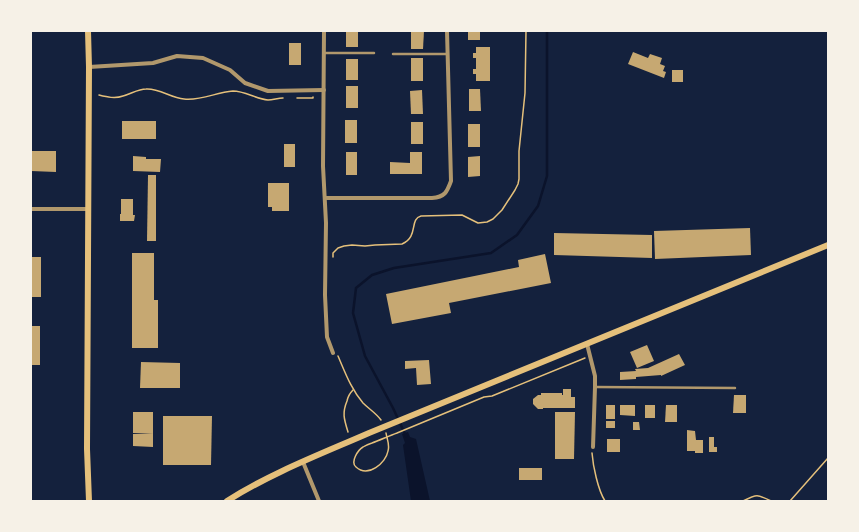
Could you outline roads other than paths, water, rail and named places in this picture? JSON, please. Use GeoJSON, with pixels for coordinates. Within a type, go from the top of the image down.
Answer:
{"type":"FeatureCollection","features":[{"type":"Feature","properties":{"kind":"main road"},"geometry":{"type":"LineString","coordinates":[[88,31],[87,449],[89,501]]}},
{"type":"Feature","properties":{"kind":"main road"},"geometry":{"type":"LineString","coordinates":[[227,501],[270,477],[303,462],[423,411],[828,245]]}},
{"type":"Feature","properties":{"kind":"street"},"geometry":{"type":"LineString","coordinates":[[324,31],[323,166],[326,223],[325,295],[327,337],[333,353]]}},
{"type":"Feature","properties":{"kind":"street"},"geometry":{"type":"LineString","coordinates":[[325,198],[438,198],[445,194],[448,190],[451,181],[446,31]]}},
{"type":"Feature","properties":{"kind":"street"},"geometry":{"type":"LineString","coordinates":[[89,67],[126,66],[153,63],[178,56],[203,58],[230,70],[245,84],[268,91],[324,90]]}},
{"type":"Feature","properties":{"kind":"street"},"geometry":{"type":"LineString","coordinates":[[31,208],[88,209]]}},
{"type":"Feature","properties":{"kind":"street"},"geometry":{"type":"LineString","coordinates":[[587,344],[595,376],[593,447]]}},
{"type":"Feature","properties":{"kind":"street"},"geometry":{"type":"LineString","coordinates":[[303,462],[319,501]]}},
{"type":"Feature","properties":{"kind":"lane"},"geometry":{"type":"LineString","coordinates":[[324,53],[374,53]]}},
{"type":"Feature","properties":{"kind":"lane"},"geometry":{"type":"LineString","coordinates":[[393,54],[447,54]]}},
{"type":"Feature","properties":{"kind":"lane"},"geometry":{"type":"LineString","coordinates":[[595,387],[735,388]]}},
{"type":"Feature","properties":{"kind":"water"},"geometry":{"type":"Polygon","coordinates":[[[408,432],[410,437],[416,439],[430,501],[411,501],[403,445],[405,443],[402,434],[408,432]]]}},
{"type":"Feature","properties":{"kind":"waterway"},"geometry":{"type":"LineString","coordinates":[[406,436],[393,408],[365,356],[353,313],[356,288],[372,275],[394,268],[491,253],[517,235],[538,206],[547,176],[547,31]]}}]}
